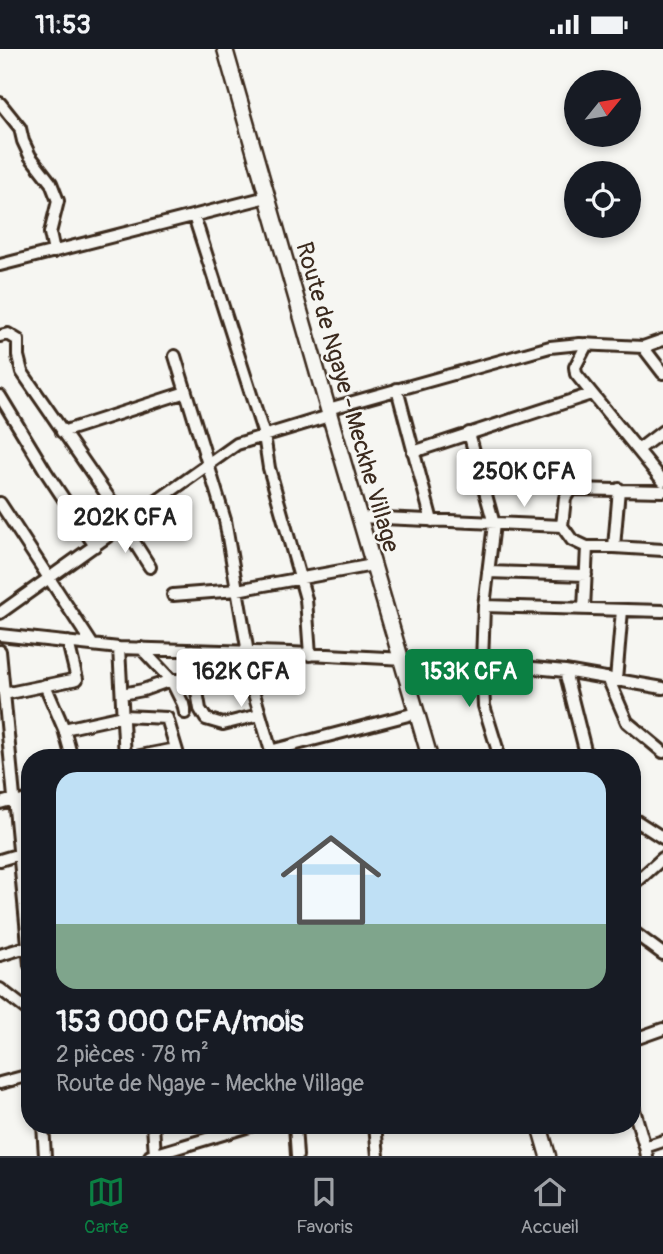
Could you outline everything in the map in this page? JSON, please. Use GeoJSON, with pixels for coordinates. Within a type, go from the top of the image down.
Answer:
{"type":"FeatureCollection","features":[{"type":"Feature","properties":{"kind":"main road","name":"Route de Ngaye - Meckhe Village"},"geometry":{"type":"LineString","coordinates":[[225,49],[427,749]]}},
{"type":"Feature","properties":{"kind":"main road"},"geometry":{"type":"LineString","coordinates":[[542,1134],[548,1156]]}},
{"type":"Feature","properties":{"kind":"street"},"geometry":{"type":"LineString","coordinates":[[0,103],[20,128],[30,156],[51,183],[58,201],[50,233],[54,252]]}},
{"type":"Feature","properties":{"kind":"street"},"geometry":{"type":"LineString","coordinates":[[0,265],[267,197]]}},
{"type":"Feature","properties":{"kind":"street"},"geometry":{"type":"LineString","coordinates":[[194,216],[264,435],[269,468],[301,577],[309,621],[310,655]]}},
{"type":"Feature","properties":{"kind":"street"},"geometry":{"type":"LineString","coordinates":[[0,336],[8,334],[18,340],[22,372],[126,525],[150,567]]}},
{"type":"Feature","properties":{"kind":"street"},"geometry":{"type":"LineString","coordinates":[[0,613],[237,444],[397,389],[550,347],[587,344],[643,347],[663,340]]}},
{"type":"Feature","properties":{"kind":"street"},"geometry":{"type":"LineString","coordinates":[[587,344],[575,366],[576,374],[663,481]]}},
{"type":"Feature","properties":{"kind":"street"},"geometry":{"type":"LineString","coordinates":[[643,347],[663,373]]}},
{"type":"Feature","properties":{"kind":"street"},"geometry":{"type":"LineString","coordinates":[[175,356],[225,520],[248,653],[249,677],[270,749]]}},
{"type":"Feature","properties":{"kind":"street"},"geometry":{"type":"LineString","coordinates":[[397,389],[432,521]]}},
{"type":"Feature","properties":{"kind":"street"},"geometry":{"type":"LineString","coordinates":[[62,432],[186,392]]}},
{"type":"Feature","properties":{"kind":"street"},"geometry":{"type":"LineString","coordinates":[[413,452],[592,394]]}},
{"type":"Feature","properties":{"kind":"street"},"geometry":{"type":"LineString","coordinates":[[0,396],[95,546]]}},
{"type":"Feature","properties":{"kind":"street"},"geometry":{"type":"LineString","coordinates":[[638,450],[663,431]]}},
{"type":"Feature","properties":{"kind":"street"},"geometry":{"type":"LineString","coordinates":[[469,433],[494,523],[484,606],[482,663],[484,706],[497,748]]}},
{"type":"Feature","properties":{"kind":"street"},"geometry":{"type":"LineString","coordinates":[[663,491],[571,489],[565,498],[562,526],[572,540],[587,547],[663,550]]}},
{"type":"Feature","properties":{"kind":"street"},"geometry":{"type":"LineString","coordinates":[[614,547],[619,489]]}},
{"type":"Feature","properties":{"kind":"street"},"geometry":{"type":"LineString","coordinates":[[0,503],[92,644]]}},
{"type":"Feature","properties":{"kind":"street"},"geometry":{"type":"LineString","coordinates":[[360,517],[562,526]]}},
{"type":"Feature","properties":{"kind":"street"},"geometry":{"type":"LineString","coordinates":[[584,609],[587,547]]}},
{"type":"Feature","properties":{"kind":"street"},"geometry":{"type":"LineString","coordinates":[[173,594],[237,590],[373,565]]}},
{"type":"Feature","properties":{"kind":"street"},"geometry":{"type":"LineString","coordinates":[[488,572],[586,575]]}},
{"type":"Feature","properties":{"kind":"street"},"geometry":{"type":"LineString","coordinates":[[484,606],[663,611]]}},
{"type":"Feature","properties":{"kind":"street"},"geometry":{"type":"LineString","coordinates":[[622,610],[612,679],[627,722],[663,752]]}},
{"type":"Feature","properties":{"kind":"street"},"geometry":{"type":"LineString","coordinates":[[0,635],[119,648],[482,663],[565,671],[663,688]]}},
{"type":"Feature","properties":{"kind":"street"},"geometry":{"type":"LineString","coordinates":[[4,694],[77,678],[68,642]]}},
{"type":"Feature","properties":{"kind":"street"},"geometry":{"type":"LineString","coordinates":[[119,648],[126,749]]}},
{"type":"Feature","properties":{"kind":"street"},"geometry":{"type":"LineString","coordinates":[[141,649],[171,680],[185,713]]}},
{"type":"Feature","properties":{"kind":"street"},"geometry":{"type":"LineString","coordinates":[[0,650],[14,801],[21,837]]}},
{"type":"Feature","properties":{"kind":"street"},"geometry":{"type":"LineString","coordinates":[[192,650],[200,709],[206,719],[223,724],[260,715]]}},
{"type":"Feature","properties":{"kind":"street"},"geometry":{"type":"LineString","coordinates":[[565,671],[585,749]]}},
{"type":"Feature","properties":{"kind":"street"},"geometry":{"type":"LineString","coordinates":[[122,694],[171,680],[195,680]]}},
{"type":"Feature","properties":{"kind":"street"},"geometry":{"type":"LineString","coordinates":[[45,685],[70,749]]}},
{"type":"Feature","properties":{"kind":"street"},"geometry":{"type":"LineString","coordinates":[[64,729],[123,716],[167,718],[200,709]]}},
{"type":"Feature","properties":{"kind":"street"},"geometry":{"type":"LineString","coordinates":[[289,749],[416,713]]}},
{"type":"Feature","properties":{"kind":"street"},"geometry":{"type":"LineString","coordinates":[[167,718],[176,749]]}},
{"type":"Feature","properties":{"kind":"street"},"geometry":{"type":"LineString","coordinates":[[0,803],[21,800]]}},
{"type":"Feature","properties":{"kind":"street"},"geometry":{"type":"LineString","coordinates":[[641,824],[663,838]]}},
{"type":"Feature","properties":{"kind":"street"},"geometry":{"type":"LineString","coordinates":[[0,860],[21,853]]}},
{"type":"Feature","properties":{"kind":"street"},"geometry":{"type":"LineString","coordinates":[[641,878],[663,858]]}},
{"type":"Feature","properties":{"kind":"street"},"geometry":{"type":"LineString","coordinates":[[641,938],[663,954]]}},
{"type":"Feature","properties":{"kind":"street"},"geometry":{"type":"LineString","coordinates":[[0,955],[21,948]]}},
{"type":"Feature","properties":{"kind":"street"},"geometry":{"type":"LineString","coordinates":[[0,989],[21,1005]]}},
{"type":"Feature","properties":{"kind":"street"},"geometry":{"type":"LineString","coordinates":[[641,1037],[663,1029]]}},
{"type":"Feature","properties":{"kind":"street"},"geometry":{"type":"LineString","coordinates":[[0,1070],[2,1083],[21,1078]]}},
{"type":"Feature","properties":{"kind":"street"},"geometry":{"type":"LineString","coordinates":[[44,1134],[46,1156]]}},
{"type":"Feature","properties":{"kind":"street"},"geometry":{"type":"LineString","coordinates":[[153,1134],[152,1155],[223,1134]]}},
{"type":"Feature","properties":{"kind":"street"},"geometry":{"type":"LineString","coordinates":[[296,1134],[297,1156]]}},
{"type":"Feature","properties":{"kind":"street"},"geometry":{"type":"LineString","coordinates":[[376,1134],[378,1156]]}},
{"type":"Feature","properties":{"kind":"street"},"geometry":{"type":"LineString","coordinates":[[641,1134],[646,1152],[663,1141]]}}]}
